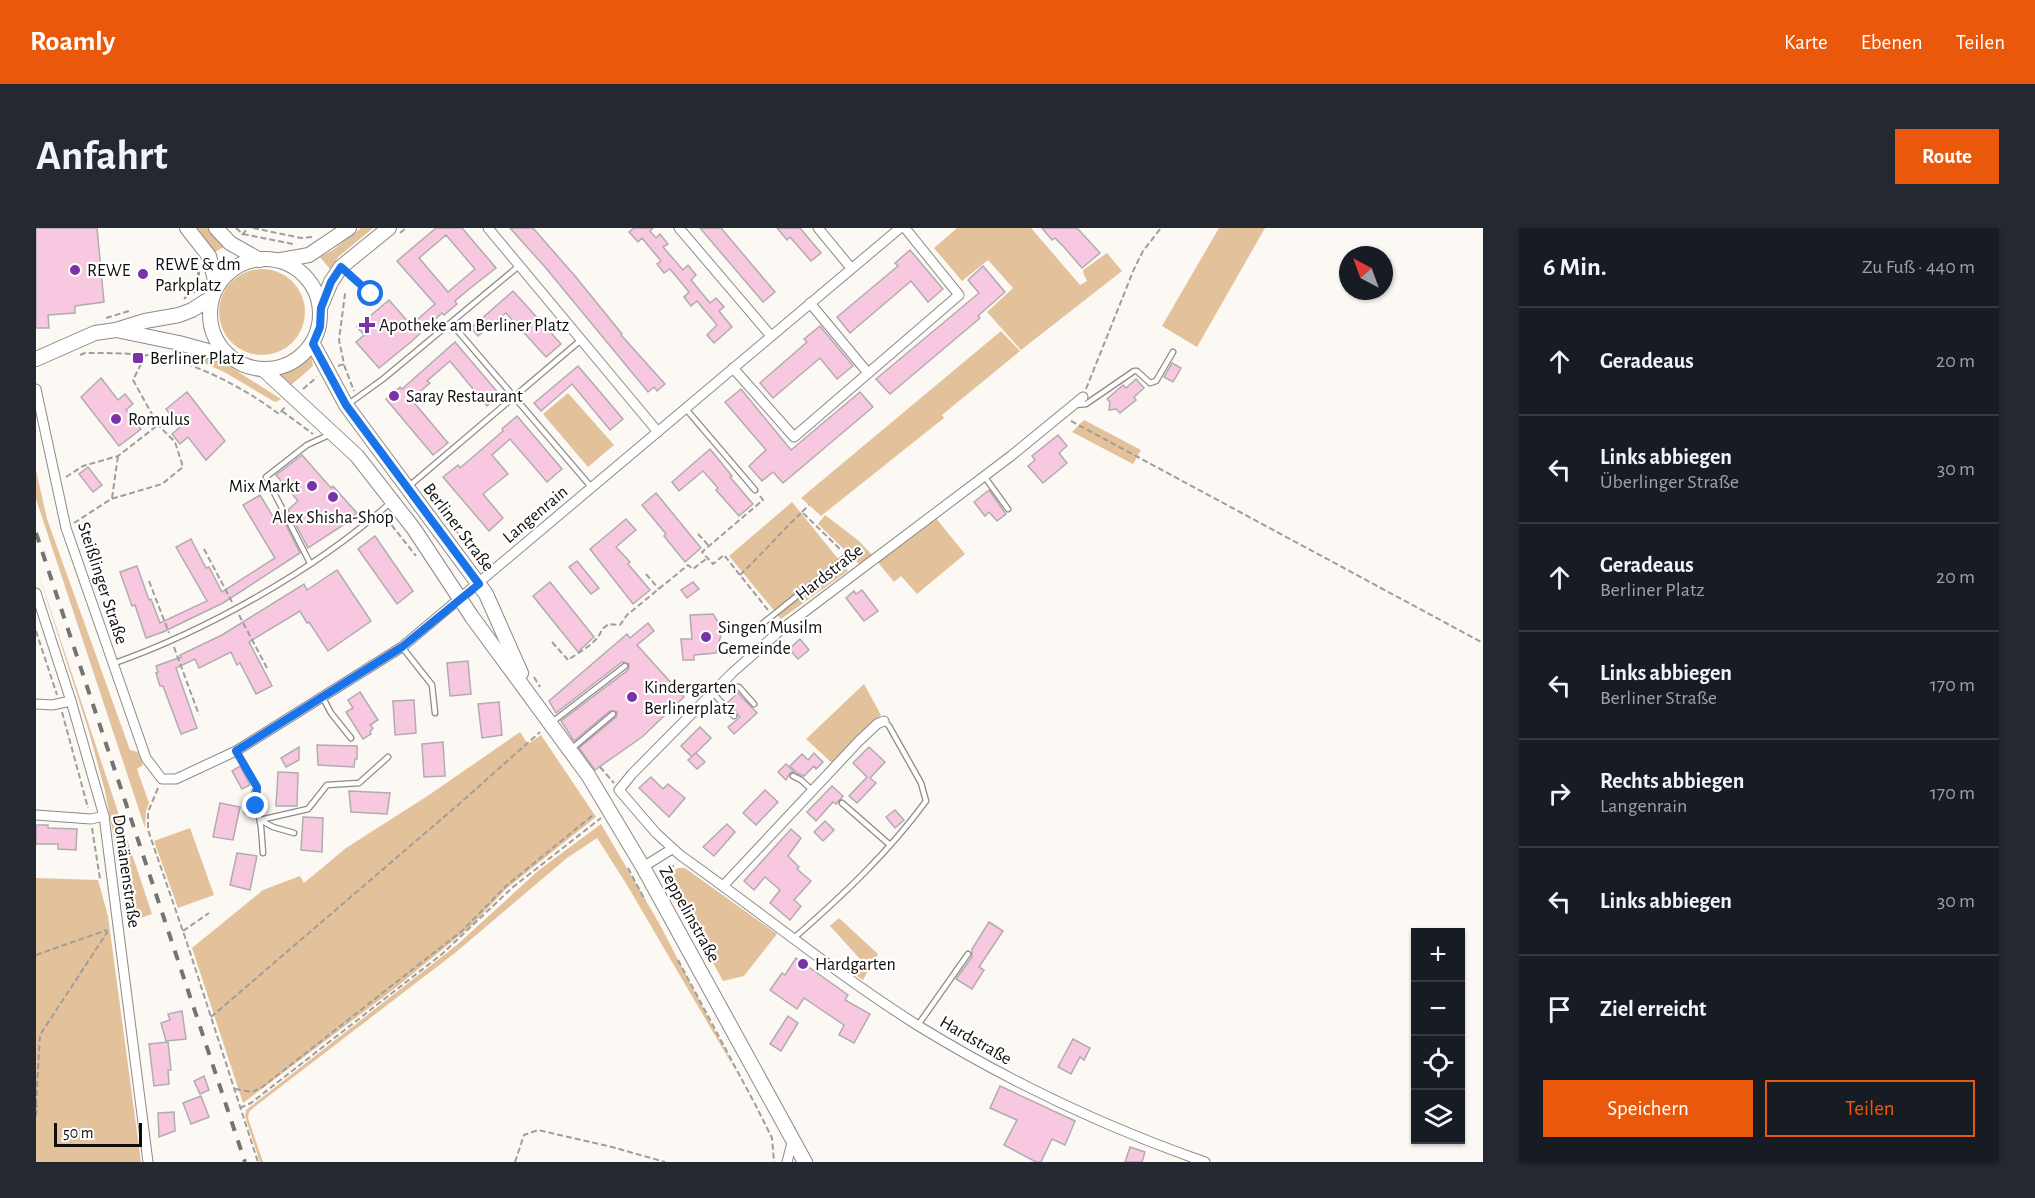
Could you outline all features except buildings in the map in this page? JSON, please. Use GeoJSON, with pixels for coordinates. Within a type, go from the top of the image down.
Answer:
{"type":"FeatureCollection","features":[{"type":"Feature","properties":{"kind":"street"},"geometry":{"type":"LineString","coordinates":[[187,228],[210,260],[216,284]]}},
{"type":"Feature","properties":{"kind":"street"},"geometry":{"type":"LineString","coordinates":[[216,228],[230,243],[260,260]]}},
{"type":"Feature","properties":{"kind":"street"},"geometry":{"type":"LineString","coordinates":[[230,357],[217,342],[209,310],[216,284],[224,275],[235,267],[260,260],[279,261],[309,255],[349,228]]}},
{"type":"Feature","properties":{"kind":"street"},"geometry":{"type":"LineString","coordinates":[[119,324],[230,357],[246,366],[264,370],[278,369],[292,364],[313,344],[320,327],[321,308],[331,282],[341,267],[389,228]]}},
{"type":"Feature","properties":{"kind":"street"},"geometry":{"type":"LineString","coordinates":[[488,228],[658,432]]}},
{"type":"Feature","properties":{"kind":"street"},"geometry":{"type":"LineString","coordinates":[[679,228],[771,336]]}},
{"type":"Feature","properties":{"kind":"street"},"geometry":{"type":"LineString","coordinates":[[818,228],[851,268]]}},
{"type":"Feature","properties":{"kind":"street","name":"Langenrain"},"geometry":{"type":"LineString","coordinates":[[162,779],[176,779],[236,751],[402,647],[900,228]]}},
{"type":"Feature","properties":{"kind":"street"},"geometry":{"type":"LineString","coordinates":[[733,368],[794,437],[959,296],[905,228]]}},
{"type":"Feature","properties":{"kind":"street"},"geometry":{"type":"LineString","coordinates":[[279,261],[294,267],[307,278],[316,292],[321,308]]}},
{"type":"Feature","properties":{"kind":"street"},"geometry":{"type":"LineString","coordinates":[[36,358],[119,324],[180,315],[211,298]]}},
{"type":"Feature","properties":{"kind":"street"},"geometry":{"type":"LineString","coordinates":[[810,303],[868,373]]}},
{"type":"Feature","properties":{"kind":"street","name":"Berliner Straße"},"geometry":{"type":"LineString","coordinates":[[313,344],[346,405],[491,603],[529,692]]}},
{"type":"Feature","properties":{"kind":"street","name":"Berliner Straße"},"geometry":{"type":"LineString","coordinates":[[264,370],[295,397],[328,436],[357,456],[414,529],[461,599],[529,692]]}},
{"type":"Feature","properties":{"kind":"street","name":"Steißlinger Straße"},"geometry":{"type":"LineString","coordinates":[[36,389],[66,528],[146,758],[162,779]]}},
{"type":"Feature","properties":{"kind":"street","name":"Hardstraße"},"geometry":{"type":"LineString","coordinates":[[1083,397],[984,476],[783,628],[716,689],[619,790],[672,849],[918,1025],[999,1073],[1149,1142],[1205,1162]]}},
{"type":"Feature","properties":{"kind":"street","name":"Domänenstraße"},"geometry":{"type":"LineString","coordinates":[[36,593],[40,616],[71,701],[104,816],[148,1162]]}},
{"type":"Feature","properties":{"kind":"street","name":"Zeppelinstraße"},"geometry":{"type":"LineString","coordinates":[[529,692],[588,775],[643,867],[805,1162]]}},
{"type":"Feature","properties":{"kind":"street"},"geometry":{"type":"LineString","coordinates":[[36,704],[60,704],[71,701]]}},
{"type":"Feature","properties":{"kind":"street"},"geometry":{"type":"LineString","coordinates":[[723,886],[858,742],[877,724],[884,721]]}},
{"type":"Feature","properties":{"kind":"street"},"geometry":{"type":"LineString","coordinates":[[36,815],[91,819],[104,816]]}},
{"type":"Feature","properties":{"kind":"street"},"geometry":{"type":"LineString","coordinates":[[643,867],[672,849]]}},
{"type":"Feature","properties":{"kind":"street"},"geometry":{"type":"LineString","coordinates":[[787,1162],[793,1139]]}},
{"type":"Feature","properties":{"kind":"lane"},"geometry":{"type":"LineString","coordinates":[[346,405],[383,378],[520,265]]}},
{"type":"Feature","properties":{"kind":"lane"},"geometry":{"type":"LineString","coordinates":[[341,267],[371,294]]}},
{"type":"Feature","properties":{"kind":"lane"},"geometry":{"type":"LineString","coordinates":[[451,323],[592,488]]}},
{"type":"Feature","properties":{"kind":"lane"},"geometry":{"type":"LineString","coordinates":[[407,488],[582,339]]}},
{"type":"Feature","properties":{"kind":"lane"},"geometry":{"type":"LineString","coordinates":[[1073,405],[1086,404],[1134,371],[1150,383],[1156,381],[1173,352]]}},
{"type":"Feature","properties":{"kind":"lane"},"geometry":{"type":"LineString","coordinates":[[686,409],[755,490]]}},
{"type":"Feature","properties":{"kind":"lane"},"geometry":{"type":"LineString","coordinates":[[310,563],[266,477],[307,446],[328,436]]}},
{"type":"Feature","properties":{"kind":"lane"},"geometry":{"type":"LineString","coordinates":[[984,476],[1008,509]]}},
{"type":"Feature","properties":{"kind":"lane"},"geometry":{"type":"LineString","coordinates":[[112,664],[203,626],[270,589],[368,523],[393,501]]}},
{"type":"Feature","properties":{"kind":"lane"},"geometry":{"type":"LineString","coordinates":[[762,624],[847,556]]}},
{"type":"Feature","properties":{"kind":"lane"},"geometry":{"type":"LineString","coordinates":[[402,647],[432,685],[435,713]]}},
{"type":"Feature","properties":{"kind":"lane"},"geometry":{"type":"LineString","coordinates":[[550,724],[625,666]]}},
{"type":"Feature","properties":{"kind":"lane"},"geometry":{"type":"LineString","coordinates":[[734,716],[716,689],[739,687],[754,704]]}},
{"type":"Feature","properties":{"kind":"lane"},"geometry":{"type":"LineString","coordinates":[[323,698],[331,713],[351,738]]}},
{"type":"Feature","properties":{"kind":"lane"},"geometry":{"type":"LineString","coordinates":[[576,745],[613,714]]}},
{"type":"Feature","properties":{"kind":"lane"},"geometry":{"type":"LineString","coordinates":[[794,938],[829,907],[890,845],[926,801],[921,783],[884,721]]}},
{"type":"Feature","properties":{"kind":"lane"},"geometry":{"type":"LineString","coordinates":[[236,751],[257,787],[256,806],[260,820],[263,853]]}},
{"type":"Feature","properties":{"kind":"lane"},"geometry":{"type":"LineString","coordinates":[[260,820],[308,809],[327,784],[359,783],[388,757]]}},
{"type":"Feature","properties":{"kind":"lane"},"geometry":{"type":"LineString","coordinates":[[793,776],[812,790]]}},
{"type":"Feature","properties":{"kind":"lane"},"geometry":{"type":"LineString","coordinates":[[247,811],[257,787]]}},
{"type":"Feature","properties":{"kind":"lane"},"geometry":{"type":"LineString","coordinates":[[842,803],[890,845]]}},
{"type":"Feature","properties":{"kind":"lane"},"geometry":{"type":"LineString","coordinates":[[260,820],[273,827],[294,833]]}},
{"type":"Feature","properties":{"kind":"lane"},"geometry":{"type":"LineString","coordinates":[[918,1025],[968,954]]}},
{"type":"Feature","properties":{"kind":"path"},"geometry":{"type":"LineString","coordinates":[[236,228],[243,234],[302,246]]}},
{"type":"Feature","properties":{"kind":"path"},"geometry":{"type":"LineString","coordinates":[[253,228],[301,238],[318,236]]}},
{"type":"Feature","properties":{"kind":"path"},"geometry":{"type":"LineString","coordinates":[[1083,397],[1134,269],[1143,252],[1161,228]]}},
{"type":"Feature","properties":{"kind":"path"},"geometry":{"type":"LineString","coordinates":[[237,247],[252,236]]}},
{"type":"Feature","properties":{"kind":"path"},"geometry":{"type":"LineString","coordinates":[[210,260],[199,271],[199,285],[195,293],[179,305],[198,284],[197,267],[210,260]]}},
{"type":"Feature","properties":{"kind":"path"},"geometry":{"type":"LineString","coordinates":[[99,323],[119,324]]}},
{"type":"Feature","properties":{"kind":"path"},"geometry":{"type":"LineString","coordinates":[[76,356],[85,353],[145,355],[172,361],[234,384],[279,414],[326,371]]}},
{"type":"Feature","properties":{"kind":"path"},"geometry":{"type":"LineString","coordinates":[[66,528],[111,499],[162,484],[183,467],[175,442],[158,425],[133,380],[145,355]]}},
{"type":"Feature","properties":{"kind":"path"},"geometry":{"type":"LineString","coordinates":[[282,411],[328,436]]}},
{"type":"Feature","properties":{"kind":"path"},"geometry":{"type":"LineString","coordinates":[[1061,415],[1483,643]]}},
{"type":"Feature","properties":{"kind":"path"},"geometry":{"type":"LineString","coordinates":[[56,484],[83,466],[118,456],[158,425]]}},
{"type":"Feature","properties":{"kind":"path"},"geometry":{"type":"LineString","coordinates":[[111,499],[118,456]]}},
{"type":"Feature","properties":{"kind":"path"},"geometry":{"type":"LineString","coordinates":[[755,490],[763,500],[702,552],[713,564],[724,555],[772,615]]}},
{"type":"Feature","properties":{"kind":"path"},"geometry":{"type":"LineString","coordinates":[[740,575],[809,505]]}},
{"type":"Feature","properties":{"kind":"path"},"geometry":{"type":"LineString","coordinates":[[381,512],[419,561]]}},
{"type":"Feature","properties":{"kind":"path"},"geometry":{"type":"LineString","coordinates":[[802,512],[847,556]]}},
{"type":"Feature","properties":{"kind":"path"},"geometry":{"type":"LineString","coordinates":[[698,534],[709,546]]}},
{"type":"Feature","properties":{"kind":"path"},"geometry":{"type":"LineString","coordinates":[[552,642],[568,660],[594,641],[602,629],[609,624],[620,625],[627,615],[688,565],[693,569],[706,559]]}},
{"type":"Feature","properties":{"kind":"path"},"geometry":{"type":"LineString","coordinates":[[646,574],[659,589]]}},
{"type":"Feature","properties":{"kind":"path"},"geometry":{"type":"LineString","coordinates":[[36,631],[60,704],[91,819],[102,885]]}},
{"type":"Feature","properties":{"kind":"path"},"geometry":{"type":"LineString","coordinates":[[211,1017],[550,724]]}},
{"type":"Feature","properties":{"kind":"path"},"geometry":{"type":"LineString","coordinates":[[600,767],[619,790]]}},
{"type":"Feature","properties":{"kind":"path"},"geometry":{"type":"LineString","coordinates":[[162,779],[148,812],[148,830],[258,1162]]}},
{"type":"Feature","properties":{"kind":"path"},"geometry":{"type":"LineString","coordinates":[[235,1089],[252,1092],[261,1088],[463,930],[506,886],[593,815]]}},
{"type":"Feature","properties":{"kind":"path"},"geometry":{"type":"LineString","coordinates":[[240,1108],[251,1102],[442,954],[513,887],[602,817],[603,823]]}},
{"type":"Feature","properties":{"kind":"path"},"geometry":{"type":"LineString","coordinates":[[623,860],[648,905]]}},
{"type":"Feature","properties":{"kind":"path"},"geometry":{"type":"LineString","coordinates":[[183,931],[209,913]]}},
{"type":"Feature","properties":{"kind":"path"},"geometry":{"type":"LineString","coordinates":[[36,955],[109,929],[40,1035],[36,1116]]}},
{"type":"Feature","properties":{"kind":"path"},"geometry":{"type":"LineString","coordinates":[[675,953],[772,1138],[774,1162]]}},
{"type":"Feature","properties":{"kind":"path"},"geometry":{"type":"LineString","coordinates":[[515,1162],[524,1134],[538,1130],[665,1162]]}},
{"type":"Feature","properties":{"kind":"shaded area"},"geometry":{"type":"Polygon","coordinates":[[[197,228],[207,228],[225,246],[215,252],[197,228]]]}},
{"type":"Feature","properties":{"kind":"shaded area"},"geometry":{"type":"Polygon","coordinates":[[[361,228],[373,228],[338,257],[330,269],[320,257],[361,228]]]}},
{"type":"Feature","properties":{"kind":"shaded area"},"geometry":{"type":"Polygon","coordinates":[[[957,228],[1031,228],[1080,285],[1087,281],[1083,270],[1107,253],[1122,271],[1021,350],[987,312],[1013,288],[988,260],[962,281],[934,248],[957,228]]]}},
{"type":"Feature","properties":{"kind":"shaded area"},"geometry":{"type":"Polygon","coordinates":[[[1219,228],[1265,228],[1197,347],[1162,326],[1219,228]]]}},
{"type":"Feature","properties":{"kind":"shaded area","name":"Berliner Platz"},"geometry":{"type":"Polygon","coordinates":[[[262,269],[286,276],[298,288],[305,312],[298,336],[286,348],[262,355],[238,348],[226,336],[219,312],[226,288],[238,276],[262,269]]]}},
{"type":"Feature","properties":{"kind":"shaded area"},"geometry":{"type":"Polygon","coordinates":[[[1001,331],[1020,351],[942,415],[944,418],[821,516],[801,498],[1001,331]]]}},
{"type":"Feature","properties":{"kind":"shaded area"},"geometry":{"type":"Polygon","coordinates":[[[187,351],[229,366],[281,399],[273,401],[226,373],[187,355],[187,351]]]}},
{"type":"Feature","properties":{"kind":"shaded area"},"geometry":{"type":"Polygon","coordinates":[[[311,354],[313,366],[290,386],[276,375],[296,368],[311,354]]]}},
{"type":"Feature","properties":{"kind":"shaded area"},"geometry":{"type":"Polygon","coordinates":[[[568,393],[614,445],[588,467],[543,414],[568,393]]]}},
{"type":"Feature","properties":{"kind":"shaded area"},"geometry":{"type":"Polygon","coordinates":[[[1084,420],[1141,450],[1133,464],[1072,432],[1084,420]]]}},
{"type":"Feature","properties":{"kind":"shaded area"},"geometry":{"type":"Polygon","coordinates":[[[36,470],[47,519],[130,750],[138,752],[143,765],[137,769],[149,803],[145,828],[36,499],[36,470]]]}},
{"type":"Feature","properties":{"kind":"shaded area"},"geometry":{"type":"Polygon","coordinates":[[[792,502],[848,571],[781,619],[729,556],[792,502]]]}},
{"type":"Feature","properties":{"kind":"shaded area"},"geometry":{"type":"Polygon","coordinates":[[[825,515],[859,541],[872,555],[859,564],[818,524],[825,515]]]}},
{"type":"Feature","properties":{"kind":"shaded area"},"geometry":{"type":"Polygon","coordinates":[[[935,517],[965,554],[917,594],[901,576],[894,582],[877,561],[935,517]]]}},
{"type":"Feature","properties":{"kind":"shaded area"},"geometry":{"type":"Polygon","coordinates":[[[36,566],[152,914],[130,922],[105,791],[89,732],[36,566]]]}},
{"type":"Feature","properties":{"kind":"shaded area"},"geometry":{"type":"Polygon","coordinates":[[[864,684],[881,715],[833,764],[806,739],[864,684]]]}},
{"type":"Feature","properties":{"kind":"shaded area"},"geometry":{"type":"Polygon","coordinates":[[[520,732],[528,744],[541,735],[596,817],[507,888],[470,927],[394,989],[243,1103],[192,948],[263,890],[300,876],[304,883],[346,848],[429,795],[520,732]]]}},
{"type":"Feature","properties":{"kind":"shaded area"},"geometry":{"type":"Polygon","coordinates":[[[601,824],[659,923],[737,1073],[597,838],[567,858],[455,953],[253,1108],[248,1118],[263,1162],[260,1162],[245,1116],[246,1110],[458,944],[539,870],[601,824]]]}},
{"type":"Feature","properties":{"kind":"shaded area"},"geometry":{"type":"Polygon","coordinates":[[[190,828],[214,895],[178,908],[154,841],[190,828]]]}},
{"type":"Feature","properties":{"kind":"shaded area"},"geometry":{"type":"Polygon","coordinates":[[[678,868],[685,868],[777,934],[744,976],[723,981],[666,878],[667,874],[678,868]]]}},
{"type":"Feature","properties":{"kind":"shaded area"},"geometry":{"type":"Polygon","coordinates":[[[36,878],[98,880],[108,916],[141,1162],[36,1162],[36,878]]]}},
{"type":"Feature","properties":{"kind":"shaded area"},"geometry":{"type":"Polygon","coordinates":[[[839,918],[878,954],[863,980],[852,973],[861,960],[830,926],[839,918]]]}},
{"type":"Feature","properties":{"kind":"railway"},"geometry":{"type":"LineString","coordinates":[[36,533],[245,1162]]}},
{"type":"Feature","properties":{"kind":"place","name":"REWE"},"geometry":{"type":"Point","coordinates":[75,270]}},
{"type":"Feature","properties":{"kind":"place","name":"REWE & dm Parkplatz"},"geometry":{"type":"Point","coordinates":[143,274]}},
{"type":"Feature","properties":{"kind":"place","name":"Apotheke am Berliner Platz"},"geometry":{"type":"Point","coordinates":[367,325]}},
{"type":"Feature","properties":{"kind":"place","name":"Berliner Platz"},"geometry":{"type":"Point","coordinates":[138,358]}},
{"type":"Feature","properties":{"kind":"place","name":"Saray Restaurant"},"geometry":{"type":"Point","coordinates":[394,396]}},
{"type":"Feature","properties":{"kind":"place","name":"Romulus"},"geometry":{"type":"Point","coordinates":[116,419]}},
{"type":"Feature","properties":{"kind":"place","name":"Mix Markt"},"geometry":{"type":"Point","coordinates":[312,486]}},
{"type":"Feature","properties":{"kind":"place","name":"Alex Shisha-Shop"},"geometry":{"type":"Point","coordinates":[333,497]}},
{"type":"Feature","properties":{"kind":"place","name":"Singen Musilm Gemeinde"},"geometry":{"type":"Point","coordinates":[706,637]}},
{"type":"Feature","properties":{"kind":"place","name":"Kindergarten Berlinerplatz"},"geometry":{"type":"Point","coordinates":[632,697]}},
{"type":"Feature","properties":{"kind":"place","name":"Hardgarten"},"geometry":{"type":"Point","coordinates":[803,964]}},
{"type":"Feature","properties":{"kind":"route"},"geometry":{"type":"LineString","coordinates":[[256,806],[257,787],[236,751],[402,647],[479,584],[346,405],[313,344],[320,327],[321,308],[331,282],[341,267],[371,294]]}}]}
